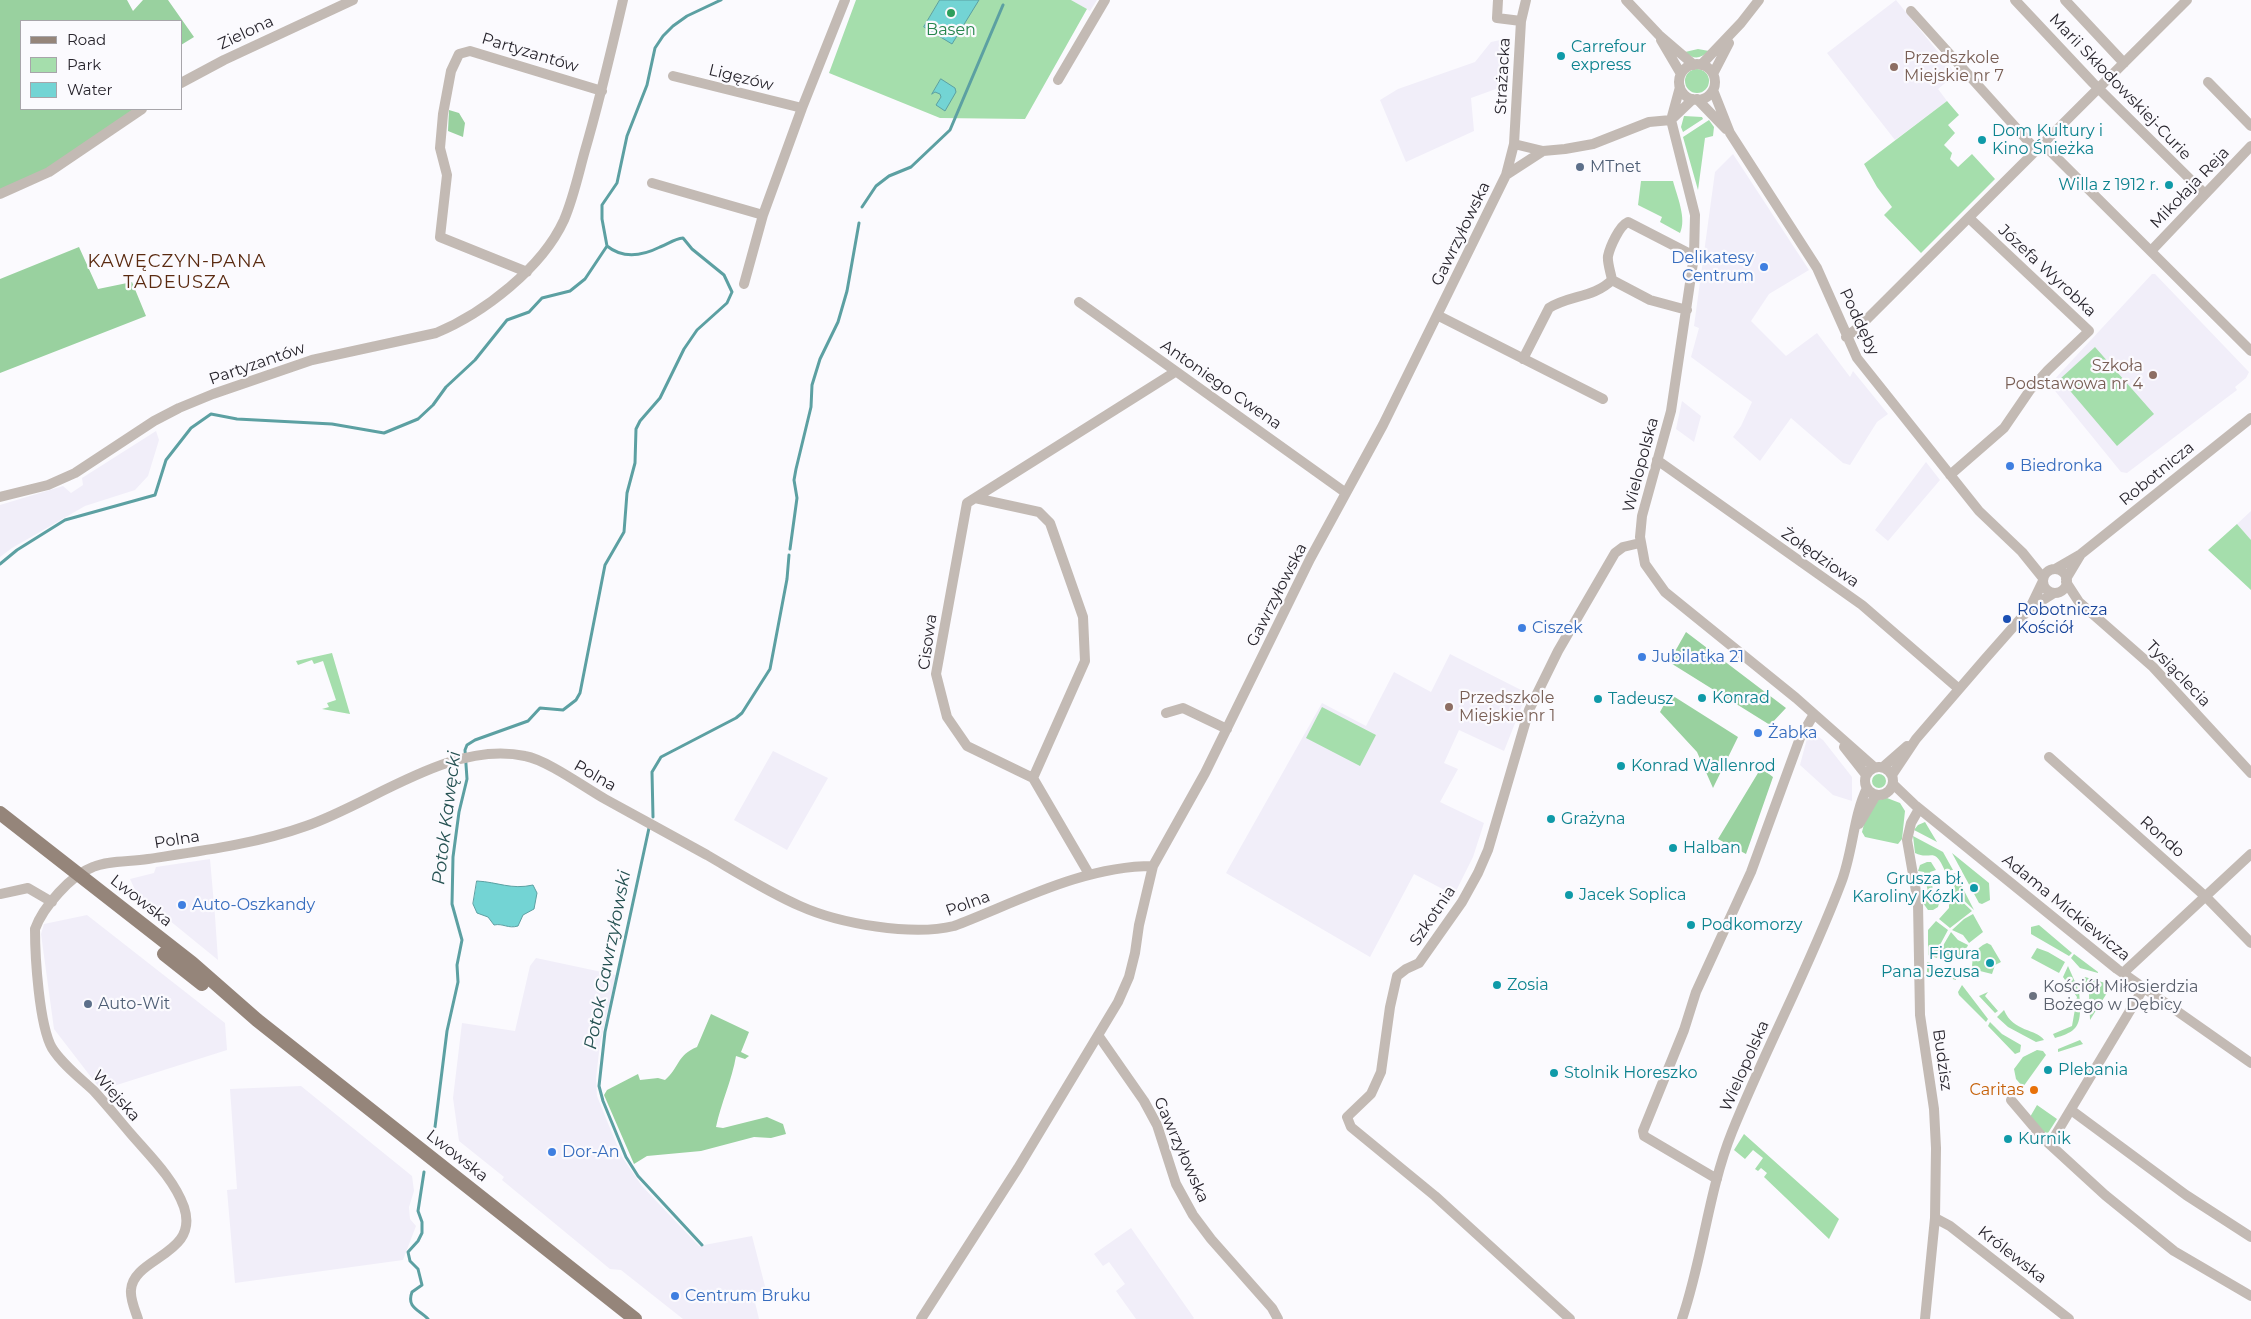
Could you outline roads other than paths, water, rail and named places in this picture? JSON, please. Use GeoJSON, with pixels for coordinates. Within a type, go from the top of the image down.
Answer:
{"type":"FeatureCollection","features":[{"type":"Feature","properties":{"kind":"main road","name":"Lwowska"},"geometry":{"type":"LineString","coordinates":[[0,813],[218,997],[257,1020],[635,1319]]}},
{"type":"Feature","properties":{"kind":"main road","name":"Lwowska"},"geometry":{"type":"LineString","coordinates":[[0,825],[75,878]]}},
{"type":"Feature","properties":{"kind":"street","name":"Zielona"},"geometry":{"type":"LineString","coordinates":[[182,82],[224,60],[353,0]]}},
{"type":"Feature","properties":{"kind":"street","name":"Partyzantów"},"geometry":{"type":"LineString","coordinates":[[0,498],[48,485],[75,473],[154,421],[213,394],[312,360],[395,344],[436,333],[451,327],[487,305],[527,272],[564,221],[602,91],[623,0]]}},
{"type":"Feature","properties":{"kind":"street"},"geometry":{"type":"LineString","coordinates":[[744,284],[764,215],[802,108],[845,0]]}},
{"type":"Feature","properties":{"kind":"street"},"geometry":{"type":"LineString","coordinates":[[1058,80],[1105,0]]}},
{"type":"Feature","properties":{"kind":"street"},"geometry":{"type":"LineString","coordinates":[[1498,0],[1497,18],[1520,21]]}},
{"type":"Feature","properties":{"kind":"street"},"geometry":{"type":"LineString","coordinates":[[1626,0],[1659,35],[1697,65],[1713,74]]}},
{"type":"Feature","properties":{"kind":"street"},"geometry":{"type":"LineString","coordinates":[[1681,74],[1684,70],[1697,65],[1741,23],[1759,0]]}},
{"type":"Feature","properties":{"kind":"street","name":"Marii Skłodowskiej-Curie"},"geometry":{"type":"LineString","coordinates":[[2015,0],[2099,89],[2205,194]]}},
{"type":"Feature","properties":{"kind":"street"},"geometry":{"type":"LineString","coordinates":[[2065,0],[2124,63]]}},
{"type":"Feature","properties":{"kind":"street"},"geometry":{"type":"LineString","coordinates":[[1846,337],[1859,327],[2187,0]]}},
{"type":"Feature","properties":{"kind":"street","name":"Strażacka"},"geometry":{"type":"LineString","coordinates":[[1514,144],[1520,21],[1525,3]]}},
{"type":"Feature","properties":{"kind":"street"},"geometry":{"type":"LineString","coordinates":[[1911,11],[2040,148],[2151,251],[2251,351]]}},
{"type":"Feature","properties":{"kind":"street"},"geometry":{"type":"LineString","coordinates":[[1659,35],[1681,74],[1680,87],[1686,96],[1695,99],[1706,97],[1713,90],[1713,74],[1741,23]]}},
{"type":"Feature","properties":{"kind":"street","name":"Partyzantów"},"geometry":{"type":"LineString","coordinates":[[527,272],[440,237],[447,175],[440,148],[443,114],[451,71],[459,54],[470,51],[602,91]]}},
{"type":"Feature","properties":{"kind":"street","name":"Ligęzów"},"geometry":{"type":"LineString","coordinates":[[673,76],[802,108]]}},
{"type":"Feature","properties":{"kind":"street"},"geometry":{"type":"LineString","coordinates":[[2208,82],[2251,126]]}},
{"type":"Feature","properties":{"kind":"street","name":"Wielopolska"},"geometry":{"type":"LineString","coordinates":[[1680,87],[1671,120],[1695,215],[1694,256],[1671,411],[1642,516],[1640,543],[1648,568],[1665,592],[1814,714],[1836,736],[1866,776]]}},
{"type":"Feature","properties":{"kind":"street","name":"Poddęby"},"geometry":{"type":"LineString","coordinates":[[1713,90],[1730,133],[1817,268],[1851,349],[1862,365],[1978,511],[2048,574]]}},
{"type":"Feature","properties":{"kind":"street"},"geometry":{"type":"LineString","coordinates":[[1671,120],[1695,99]]}},
{"type":"Feature","properties":{"kind":"street","name":"Poddęby"},"geometry":{"type":"LineString","coordinates":[[1695,99],[1730,133]]}},
{"type":"Feature","properties":{"kind":"street"},"geometry":{"type":"LineString","coordinates":[[0,194],[48,172],[141,110]]}},
{"type":"Feature","properties":{"kind":"street","name":"Gawrzyłowska"},"geometry":{"type":"LineString","coordinates":[[921,1319],[1018,1168],[1118,1002],[1129,977],[1152,866],[1200,781],[1310,560],[1439,316],[1506,175],[1514,144],[1543,151],[1593,144],[1649,122],[1671,120]]}},
{"type":"Feature","properties":{"kind":"street","name":"Mikołaja Reja"},"geometry":{"type":"LineString","coordinates":[[2151,251],[2251,146]]}},
{"type":"Feature","properties":{"kind":"street","name":"Gawrzyłowska"},"geometry":{"type":"LineString","coordinates":[[1506,175],[1543,151]]}},
{"type":"Feature","properties":{"kind":"street"},"geometry":{"type":"LineString","coordinates":[[652,183],[764,215]]}},
{"type":"Feature","properties":{"kind":"street","name":"Józefa Wyrobka"},"geometry":{"type":"LineString","coordinates":[[1950,475],[2004,428],[2030,390],[2048,370],[2090,331],[1968,218]]}},
{"type":"Feature","properties":{"kind":"street"},"geometry":{"type":"LineString","coordinates":[[1612,280],[1608,256],[1624,223],[1628,222],[1694,256]]}},
{"type":"Feature","properties":{"kind":"street"},"geometry":{"type":"LineString","coordinates":[[1612,280],[1650,300],[1687,310]]}},
{"type":"Feature","properties":{"kind":"street"},"geometry":{"type":"LineString","coordinates":[[1523,359],[1549,308],[1555,304],[1595,293],[1612,280]]}},
{"type":"Feature","properties":{"kind":"street","name":"Antoniego Cwena"},"geometry":{"type":"LineString","coordinates":[[1079,302],[1346,493]]}},
{"type":"Feature","properties":{"kind":"street"},"geometry":{"type":"LineString","coordinates":[[1439,316],[1603,399]]}},
{"type":"Feature","properties":{"kind":"street","name":"Cisowa"},"geometry":{"type":"LineString","coordinates":[[1033,778],[967,746],[947,717],[936,674],[967,503],[1175,372]]}},
{"type":"Feature","properties":{"kind":"street","name":"Robotnicza"},"geometry":{"type":"LineString","coordinates":[[2048,574],[2081,554],[2251,418]]}},
{"type":"Feature","properties":{"kind":"street","name":"Żołędziowa"},"geometry":{"type":"LineString","coordinates":[[1657,460],[1864,607],[1960,689]]}},
{"type":"Feature","properties":{"kind":"street"},"geometry":{"type":"LineString","coordinates":[[975,498],[1039,512],[1050,523],[1084,617],[1085,661],[1033,778],[1089,874]]}},
{"type":"Feature","properties":{"kind":"street","name":"Szkotnia"},"geometry":{"type":"LineString","coordinates":[[1570,1319],[1435,1196],[1351,1127],[1347,1117],[1371,1094],[1381,1072],[1390,1007],[1397,976],[1419,963],[1462,902],[1478,873],[1488,850],[1526,718],[1544,676],[1615,553],[1624,547],[1640,543]]}},
{"type":"Feature","properties":{"kind":"street","name":"Robotnicza"},"geometry":{"type":"LineString","coordinates":[[2066,580],[2081,554]]}},
{"type":"Feature","properties":{"kind":"street"},"geometry":{"type":"LineString","coordinates":[[2030,608],[2063,589],[2066,580],[2063,572],[2048,574]]}},
{"type":"Feature","properties":{"kind":"street"},"geometry":{"type":"LineString","coordinates":[[1916,739],[1884,794],[1876,795],[1867,788],[1866,776],[1916,739],[2030,608],[2048,574]]}},
{"type":"Feature","properties":{"kind":"street"},"geometry":{"type":"LineString","coordinates":[[2048,574],[2047,590],[2055,592]]}},
{"type":"Feature","properties":{"kind":"street","name":"Tysiąclecia"},"geometry":{"type":"LineString","coordinates":[[2066,580],[2079,602],[2153,667],[2251,773]]}},
{"type":"Feature","properties":{"kind":"street","name":"Tysiąclecia"},"geometry":{"type":"LineString","coordinates":[[2055,592],[2079,602]]}},
{"type":"Feature","properties":{"kind":"street"},"geometry":{"type":"LineString","coordinates":[[1166,713],[1184,708],[1227,729]]}},
{"type":"Feature","properties":{"kind":"street"},"geometry":{"type":"LineString","coordinates":[[1717,1179],[1644,1136],[1643,1131],[1684,1030],[1696,992],[1751,872],[1800,738],[1814,714]]}},
{"type":"Feature","properties":{"kind":"street","name":"Wielopolska"},"geometry":{"type":"LineString","coordinates":[[1836,736],[1879,767]]}},
{"type":"Feature","properties":{"kind":"street","name":"Polna"},"geometry":{"type":"LineString","coordinates":[[75,878],[100,864],[218,848],[306,827],[350,808],[404,780],[457,760],[512,754],[540,761],[770,891],[802,907],[856,922],[910,930],[936,930],[954,926],[1089,874],[1137,866],[1152,866]]}},
{"type":"Feature","properties":{"kind":"street","name":"Rondo"},"geometry":{"type":"LineString","coordinates":[[2049,757],[2206,897],[2251,943]]}},
{"type":"Feature","properties":{"kind":"street"},"geometry":{"type":"LineString","coordinates":[[1879,767],[1892,783]]}},
{"type":"Feature","properties":{"kind":"street","name":"Adama Mickiewicza"},"geometry":{"type":"LineString","coordinates":[[1892,783],[1918,808],[2123,973],[2251,1063]]}},
{"type":"Feature","properties":{"kind":"street","name":"Wielopolska"},"geometry":{"type":"LineString","coordinates":[[1682,1319],[1695,1275],[1717,1179],[1732,1133],[1804,974],[1842,881],[1855,832],[1859,805],[1867,788]]}},
{"type":"Feature","properties":{"kind":"street","name":"Wielopolska"},"geometry":{"type":"LineString","coordinates":[[1855,832],[1876,795]]}},
{"type":"Feature","properties":{"kind":"street","name":"Budzisz"},"geometry":{"type":"LineString","coordinates":[[1918,808],[1911,823],[1907,840],[1918,903],[1920,1015],[1935,1124],[1934,1218],[1925,1319]]}},
{"type":"Feature","properties":{"kind":"street"},"geometry":{"type":"LineString","coordinates":[[2123,973],[2251,854]]}},
{"type":"Feature","properties":{"kind":"street","name":"Wiejska"},"geometry":{"type":"LineString","coordinates":[[75,878],[39,918],[35,929],[42,1014],[47,1038],[57,1055],[97,1095],[164,1174],[178,1194],[186,1214],[186,1229],[180,1240],[169,1251],[143,1270],[133,1282],[132,1298],[138,1319]]}},
{"type":"Feature","properties":{"kind":"street"},"geometry":{"type":"LineString","coordinates":[[0,894],[28,888],[52,902]]}},
{"type":"Feature","properties":{"kind":"street"},"geometry":{"type":"LineString","coordinates":[[2050,1144],[2144,989]]}},
{"type":"Feature","properties":{"kind":"street","name":"Gawrzyłowska"},"geometry":{"type":"LineString","coordinates":[[1098,1035],[1153,1117],[1176,1184],[1193,1214],[1210,1239],[1272,1308],[1278,1319]]}},
{"type":"Feature","properties":{"kind":"street"},"geometry":{"type":"LineString","coordinates":[[2011,1100],[2050,1144],[2105,1195],[2174,1251],[2251,1296]]}},
{"type":"Feature","properties":{"kind":"street"},"geometry":{"type":"LineString","coordinates":[[2070,1110],[2186,1195],[2251,1237]]}},
{"type":"Feature","properties":{"kind":"street","name":"Królewska"},"geometry":{"type":"LineString","coordinates":[[1934,1218],[1950,1226],[2069,1319]]}},
{"type":"Feature","properties":{"kind":"water","name":"Basen"},"geometry":{"type":"Polygon","coordinates":[[[940,0],[979,0],[952,44],[924,27],[940,0]]]}},
{"type":"Feature","properties":{"kind":"water","name":"Basen"},"geometry":{"type":"Polygon","coordinates":[[[941,79],[955,88],[956,92],[945,111],[936,105],[941,97],[940,94],[935,92],[932,94],[941,79]]]}},
{"type":"Feature","properties":{"kind":"water"},"geometry":{"type":"Polygon","coordinates":[[[477,881],[518,887],[533,885],[537,893],[534,909],[523,915],[518,926],[494,925],[488,917],[477,913],[473,904],[477,881]]]}},
{"type":"Feature","properties":{"kind":"waterway","name":"Potok Kawęcki"},"geometry":{"type":"LineString","coordinates":[[435,1127],[447,1031],[458,982],[457,965],[462,940],[452,904],[453,857],[459,812],[467,779],[465,750],[467,745],[475,740],[528,721],[540,708],[563,710],[576,700],[580,693],[605,565],[624,532],[627,493],[635,463],[636,429],[640,421],[660,398],[684,349],[697,330],[727,303],[732,292],[724,275],[692,249],[683,238],[640,254],[620,253],[607,246],[602,219],[602,205],[617,183],[627,136],[647,85],[655,48],[673,26],[687,16],[721,0]]}},
{"type":"Feature","properties":{"kind":"waterway","name":"Potok Gawrzyłowski"},"geometry":{"type":"LineString","coordinates":[[862,207],[876,186],[889,176],[911,167],[950,130],[1003,5]]}},
{"type":"Feature","properties":{"kind":"waterway","name":"Potok Gawrzyłowski"},"geometry":{"type":"LineString","coordinates":[[790,549],[797,498],[794,480],[811,407],[812,385],[820,359],[838,322],[847,291],[859,223]]}},
{"type":"Feature","properties":{"kind":"waterway"},"geometry":{"type":"LineString","coordinates":[[0,564],[17,550],[65,520],[155,495],[166,460],[191,428],[211,414],[237,419],[332,424],[384,433],[418,419],[433,405],[446,387],[475,360],[507,320],[529,312],[542,298],[570,291],[585,279],[607,246]]}},
{"type":"Feature","properties":{"kind":"waterway","name":"Potok Gawrzyłowski"},"geometry":{"type":"LineString","coordinates":[[653,817],[652,772],[661,757],[736,718],[742,713],[770,669],[787,579],[789,555]]}},
{"type":"Feature","properties":{"kind":"waterway","name":"Potok Gawrzyłowski"},"geometry":{"type":"LineString","coordinates":[[649,828],[605,1032],[599,1086],[603,1101],[626,1157],[638,1176],[702,1245]]}},
{"type":"Feature","properties":{"kind":"waterway","name":"Potok Kawęcki"},"geometry":{"type":"LineString","coordinates":[[424,1172],[418,1211],[422,1222],[422,1233],[418,1241],[408,1252],[410,1261],[418,1269],[422,1285],[412,1292],[411,1302],[428,1319]]}},
{"type":"Feature","properties":{"kind":"place","name":"Basen"},"geometry":{"type":"Point","coordinates":[951,13]}},
{"type":"Feature","properties":{"kind":"place","name":"Carrefour express"},"geometry":{"type":"Point","coordinates":[1561,56]}},
{"type":"Feature","properties":{"kind":"place","name":"Przedszkole Miejskie nr 7"},"geometry":{"type":"Point","coordinates":[1894,67]}},
{"type":"Feature","properties":{"kind":"place","name":"Dom Kultury i Kino Śnieżka"},"geometry":{"type":"Point","coordinates":[1982,140]}},
{"type":"Feature","properties":{"kind":"place","name":"MTnet"},"geometry":{"type":"Point","coordinates":[1580,167]}},
{"type":"Feature","properties":{"kind":"place","name":"Willa z 1912 r."},"geometry":{"type":"Point","coordinates":[2169,185]}},
{"type":"Feature","properties":{"kind":"place","name":"Delikatesy Centrum"},"geometry":{"type":"Point","coordinates":[1764,267]}},
{"type":"Feature","properties":{"kind":"place","name":"Szkoła Podstawowa nr 4"},"geometry":{"type":"Point","coordinates":[2153,375]}},
{"type":"Feature","properties":{"kind":"place","name":"Biedronka"},"geometry":{"type":"Point","coordinates":[2010,466]}},
{"type":"Feature","properties":{"kind":"place","name":"Robotnicza Kościół"},"geometry":{"type":"Point","coordinates":[2007,619]}},
{"type":"Feature","properties":{"kind":"place","name":"Ciszek"},"geometry":{"type":"Point","coordinates":[1522,628]}},
{"type":"Feature","properties":{"kind":"place","name":"Jubilatka 21"},"geometry":{"type":"Point","coordinates":[1642,657]}},
{"type":"Feature","properties":{"kind":"place","name":"Konrad"},"geometry":{"type":"Point","coordinates":[1702,698]}},
{"type":"Feature","properties":{"kind":"place","name":"Tadeusz"},"geometry":{"type":"Point","coordinates":[1598,699]}},
{"type":"Feature","properties":{"kind":"place","name":"Przedszkole Miejskie nr 1"},"geometry":{"type":"Point","coordinates":[1449,707]}},
{"type":"Feature","properties":{"kind":"place","name":"Żabka"},"geometry":{"type":"Point","coordinates":[1758,733]}},
{"type":"Feature","properties":{"kind":"place","name":"Konrad Wallenrod"},"geometry":{"type":"Point","coordinates":[1621,766]}},
{"type":"Feature","properties":{"kind":"place","name":"Grażyna"},"geometry":{"type":"Point","coordinates":[1551,819]}},
{"type":"Feature","properties":{"kind":"place","name":"Halban"},"geometry":{"type":"Point","coordinates":[1673,848]}},
{"type":"Feature","properties":{"kind":"place","name":"Grusza bł. Karoliny Kózki"},"geometry":{"type":"Point","coordinates":[1974,888]}},
{"type":"Feature","properties":{"kind":"place","name":"Jacek Soplica"},"geometry":{"type":"Point","coordinates":[1569,895]}},
{"type":"Feature","properties":{"kind":"place","name":"Auto-Oszkandy"},"geometry":{"type":"Point","coordinates":[182,905]}},
{"type":"Feature","properties":{"kind":"place","name":"Podkomorzy"},"geometry":{"type":"Point","coordinates":[1691,925]}},
{"type":"Feature","properties":{"kind":"place","name":"Figura Pana Jezusa"},"geometry":{"type":"Point","coordinates":[1990,963]}},
{"type":"Feature","properties":{"kind":"place","name":"Zosia"},"geometry":{"type":"Point","coordinates":[1497,985]}},
{"type":"Feature","properties":{"kind":"place","name":"Kościół Miłosierdzia Bożego w Dębicy"},"geometry":{"type":"Point","coordinates":[2033,996]}},
{"type":"Feature","properties":{"kind":"place","name":"Auto-Wit"},"geometry":{"type":"Point","coordinates":[88,1004]}},
{"type":"Feature","properties":{"kind":"place","name":"Plebania"},"geometry":{"type":"Point","coordinates":[2048,1070]}},
{"type":"Feature","properties":{"kind":"place","name":"Stolnik Horeszko"},"geometry":{"type":"Point","coordinates":[1554,1073]}},
{"type":"Feature","properties":{"kind":"place","name":"Caritas"},"geometry":{"type":"Point","coordinates":[2034,1090]}},
{"type":"Feature","properties":{"kind":"place","name":"Kurnik"},"geometry":{"type":"Point","coordinates":[2008,1139]}},
{"type":"Feature","properties":{"kind":"place","name":"Dor-An"},"geometry":{"type":"Point","coordinates":[552,1152]}},
{"type":"Feature","properties":{"kind":"place","name":"Centrum Bruku"},"geometry":{"type":"Point","coordinates":[675,1296]}},
{"type":"Feature","properties":{"kind":"district","name":"KAWĘCZYN-PANA TADEUSZA"},"geometry":{"type":"Point","coordinates":[177,272]}}]}
